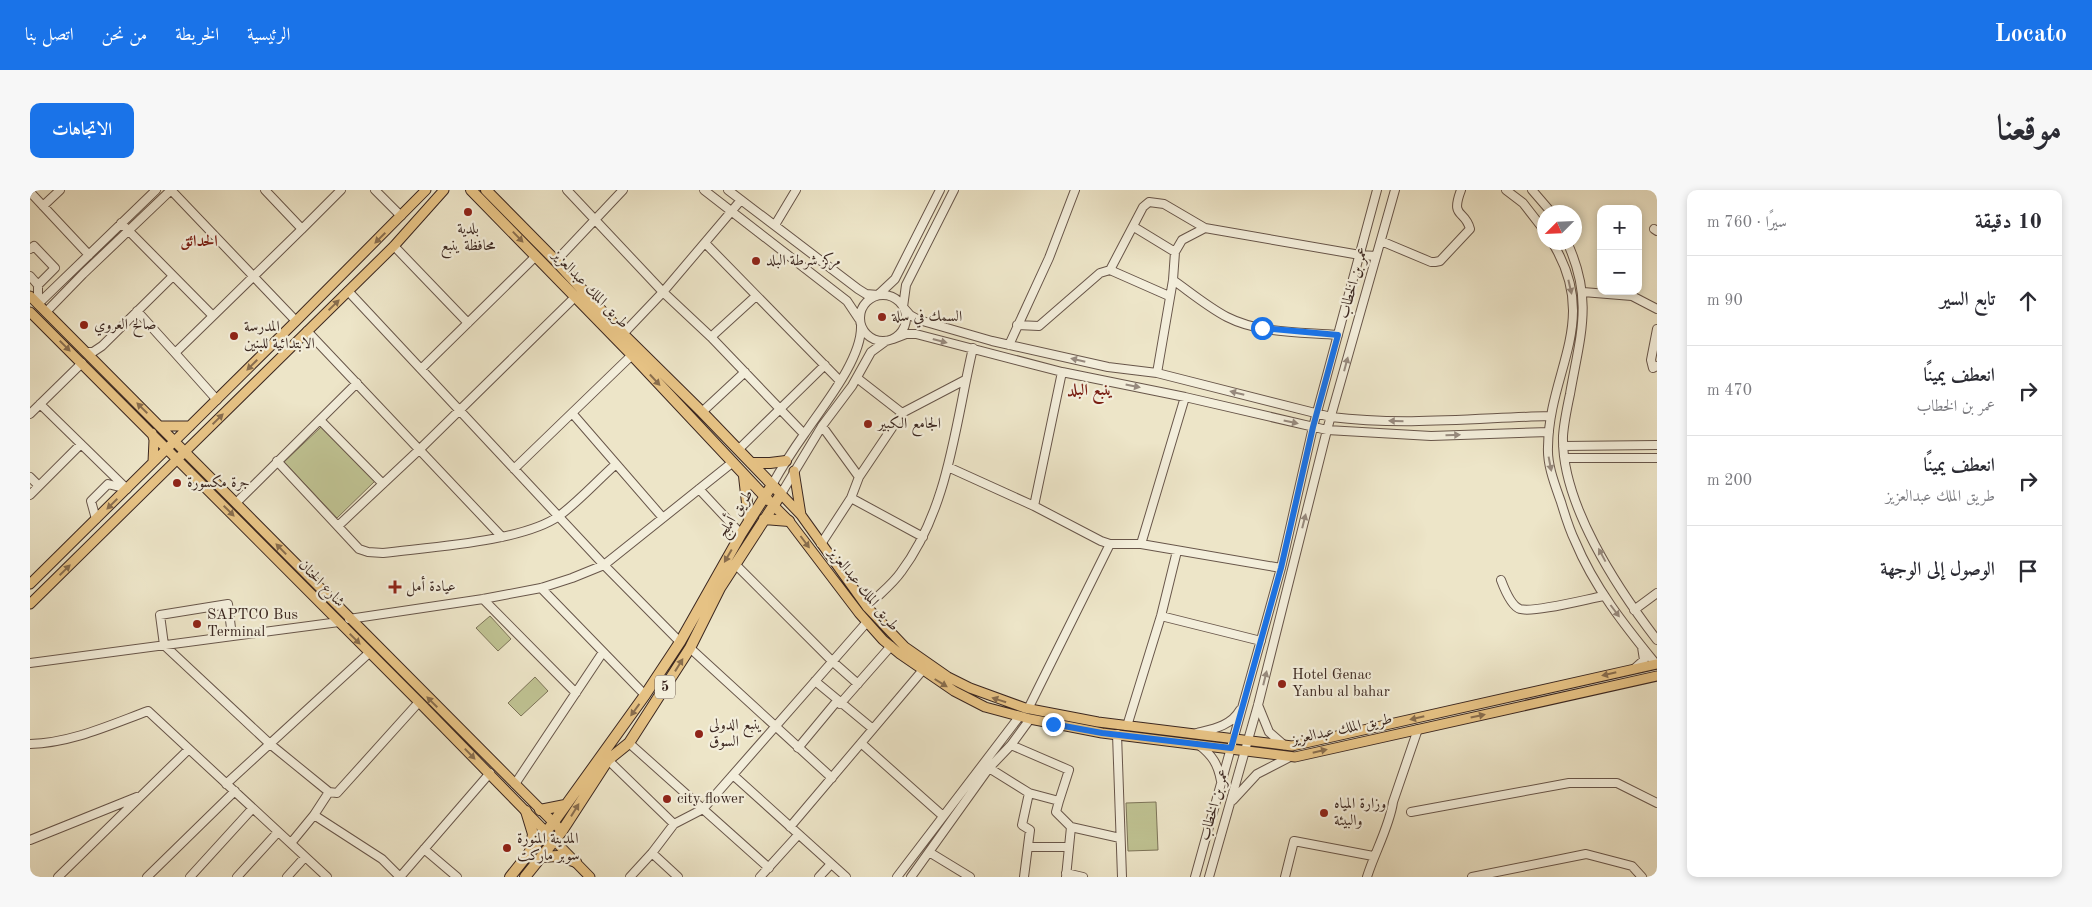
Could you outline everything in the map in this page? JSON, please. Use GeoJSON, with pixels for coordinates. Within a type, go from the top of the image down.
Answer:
{"type":"FeatureCollection","features":[{"type":"Feature","properties":{"kind":"highway","name":"طريق الملك عبدالعزيز"},"geometry":{"type":"LineString","coordinates":[[472,190],[489,196],[556,260],[623,334],[739,449],[772,485]]}},
{"type":"Feature","properties":{"kind":"highway","name":"طريق الملك عبدالعزيز"},"geometry":{"type":"LineString","coordinates":[[489,196],[536,256],[773,505]]}},
{"type":"Feature","properties":{"kind":"highway"},"geometry":{"type":"LineString","coordinates":[[751,463],[770,464],[786,461]]}},
{"type":"Feature","properties":{"kind":"highway"},"geometry":{"type":"LineString","coordinates":[[744,475],[748,496],[749,521]]}},
{"type":"Feature","properties":{"kind":"highway","name":"طريق أملج"},"geometry":{"type":"LineString","coordinates":[[510,877],[553,823],[645,695],[680,642],[741,534],[772,485],[781,494],[720,588],[690,648],[629,744],[608,760],[562,831],[525,877]]}},
{"type":"Feature","properties":{"kind":"highway"},"geometry":{"type":"LineString","coordinates":[[764,519],[789,521]]}},
{"type":"Feature","properties":{"kind":"highway"},"geometry":{"type":"LineString","coordinates":[[540,810],[565,805]]}},
{"type":"Feature","properties":{"kind":"highway"},"geometry":{"type":"LineString","coordinates":[[526,811],[533,834],[530,851]]}},
{"type":"Feature","properties":{"kind":"highway"},"geometry":{"type":"LineString","coordinates":[[541,857],[558,856],[576,862]]}},
{"type":"Feature","properties":{"kind":"main road"},"geometry":{"type":"LineString","coordinates":[[30,604],[394,246],[444,190]]}},
{"type":"Feature","properties":{"kind":"main road"},"geometry":{"type":"LineString","coordinates":[[435,201],[452,190]]}},
{"type":"Feature","properties":{"kind":"main road"},"geometry":{"type":"LineString","coordinates":[[462,190],[472,194],[489,196]]}},
{"type":"Feature","properties":{"kind":"main road"},"geometry":{"type":"LineString","coordinates":[[30,584],[402,216],[423,192]]}},
{"type":"Feature","properties":{"kind":"main road","name":"شارع الحنان"},"geometry":{"type":"LineString","coordinates":[[30,296],[562,831]]}},
{"type":"Feature","properties":{"kind":"main road","name":"شارع الحنان"},"geometry":{"type":"LineString","coordinates":[[30,312],[490,773],[590,877]]}},
{"type":"Feature","properties":{"kind":"main road"},"geometry":{"type":"LineString","coordinates":[[160,426],[168,428],[190,426]]}},
{"type":"Feature","properties":{"kind":"main road"},"geometry":{"type":"LineString","coordinates":[[151,433],[154,440],[153,462]]}},
{"type":"Feature","properties":{"kind":"main road"},"geometry":{"type":"LineString","coordinates":[[196,440],[196,462]]}},
{"type":"Feature","properties":{"kind":"main road"},"geometry":{"type":"LineString","coordinates":[[164,472],[176,469],[189,470]]}},
{"type":"Feature","properties":{"kind":"main road"},"geometry":{"type":"LineString","coordinates":[[794,471],[800,515]]}},
{"type":"Feature","properties":{"kind":"main road","name":"طريق الملك عبدالعزيز"},"geometry":{"type":"LineString","coordinates":[[781,494],[800,515],[866,607],[905,647],[948,677],[994,698],[1028,708],[1127,726],[1197,733],[1285,746],[1304,744],[1657,664]]}},
{"type":"Feature","properties":{"kind":"main road","name":"طريق الملك عبدالعزيز"},"geometry":{"type":"LineString","coordinates":[[773,505],[789,521],[867,622],[890,646],[922,671],[954,691],[985,707],[1019,717],[1117,734],[1290,757],[1657,676]]}},
{"type":"Feature","properties":{"kind":"street"},"geometry":{"type":"LineString","coordinates":[[43,206],[60,190]]}},
{"type":"Feature","properties":{"kind":"street"},"geometry":{"type":"LineString","coordinates":[[38,304],[156,190]]}},
{"type":"Feature","properties":{"kind":"street"},"geometry":{"type":"LineString","coordinates":[[46,312],[171,190],[296,321]]}},
{"type":"Feature","properties":{"kind":"street"},"geometry":{"type":"LineString","coordinates":[[265,190],[302,229]]}},
{"type":"Feature","properties":{"kind":"street"},"geometry":{"type":"LineString","coordinates":[[176,353],[341,190]]}},
{"type":"Feature","properties":{"kind":"street"},"geometry":{"type":"LineString","coordinates":[[375,190],[402,216]]}},
{"type":"Feature","properties":{"kind":"street"},"geometry":{"type":"LineString","coordinates":[[566,190],[804,434]]}},
{"type":"Feature","properties":{"kind":"street"},"geometry":{"type":"LineString","coordinates":[[556,260],[623,190]]}},
{"type":"Feature","properties":{"kind":"street"},"geometry":{"type":"LineString","coordinates":[[704,190],[847,301],[871,338],[890,340],[906,334],[916,334],[1062,372],[1185,397],[1327,430],[1431,436],[1549,432]]}},
{"type":"Feature","properties":{"kind":"street"},"geometry":{"type":"LineString","coordinates":[[728,190],[858,289],[866,294],[892,296],[910,315],[920,320],[1009,344],[1108,367],[1157,373],[1331,418],[1356,421],[1404,421],[1549,416]]}},
{"type":"Feature","properties":{"kind":"street"},"geometry":{"type":"LineString","coordinates":[[775,225],[796,190]]}},
{"type":"Feature","properties":{"kind":"street"},"geometry":{"type":"LineString","coordinates":[[772,485],[840,381],[858,346],[861,337],[860,323],[864,303],[878,295],[895,280],[940,190]]}},
{"type":"Feature","properties":{"kind":"street"},"geometry":{"type":"LineString","coordinates":[[781,494],[822,426],[857,378],[871,352],[904,328],[906,321],[903,307],[906,285],[954,190]]}},
{"type":"Feature","properties":{"kind":"street"},"geometry":{"type":"LineString","coordinates":[[1009,344],[1049,258],[1075,190]]}},
{"type":"Feature","properties":{"kind":"street","name":"عمر بن الخطاب"},"geometry":{"type":"LineString","coordinates":[[1195,877],[1281,568],[1313,427],[1378,190]]}},
{"type":"Feature","properties":{"kind":"street","name":"عمر بن الخطاب"},"geometry":{"type":"LineString","coordinates":[[1209,877],[1258,705],[1327,430],[1395,190]]}},
{"type":"Feature","properties":{"kind":"street"},"geometry":{"type":"LineString","coordinates":[[1381,241],[1431,262],[1440,261],[1470,229],[1456,208],[1461,190]]}},
{"type":"Feature","properties":{"kind":"street"},"geometry":{"type":"LineString","coordinates":[[1506,190],[1523,203],[1537,221]]}},
{"type":"Feature","properties":{"kind":"street"},"geometry":{"type":"LineString","coordinates":[[1532,190],[1545,205]]}},
{"type":"Feature","properties":{"kind":"street"},"geometry":{"type":"LineString","coordinates":[[30,192],[89,255]]}},
{"type":"Feature","properties":{"kind":"street"},"geometry":{"type":"LineString","coordinates":[[623,334],[664,292],[741,200]]}},
{"type":"Feature","properties":{"kind":"street"},"geometry":{"type":"LineString","coordinates":[[1110,270],[1143,207],[1149,202],[1164,204],[1205,228],[1360,255],[1376,256]]}},
{"type":"Feature","properties":{"kind":"street"},"geometry":{"type":"LineString","coordinates":[[121,223],[213,316]]}},
{"type":"Feature","properties":{"kind":"street"},"geometry":{"type":"LineString","coordinates":[[1134,227],[1175,252]]}},
{"type":"Feature","properties":{"kind":"street"},"geometry":{"type":"LineString","coordinates":[[1157,373],[1175,252],[1182,240],[1205,228]]}},
{"type":"Feature","properties":{"kind":"street"},"geometry":{"type":"LineString","coordinates":[[706,244],[840,381]]}},
{"type":"Feature","properties":{"kind":"street"},"geometry":{"type":"LineString","coordinates":[[30,249],[34,246],[55,268],[38,285]]}},
{"type":"Feature","properties":{"kind":"street"},"geometry":{"type":"LineString","coordinates":[[394,246],[468,323]]}},
{"type":"Feature","properties":{"kind":"street"},"geometry":{"type":"LineString","coordinates":[[1556,250],[1568,276],[1574,311],[1572,336],[1549,416],[1548,456],[1556,488],[1574,542],[1604,596],[1641,646],[1657,664]]}},
{"type":"Feature","properties":{"kind":"street"},"geometry":{"type":"LineString","coordinates":[[1570,250],[1583,292],[1582,328],[1565,418],[1565,458],[1579,510],[1615,581],[1657,640]]}},
{"type":"Feature","properties":{"kind":"street"},"geometry":{"type":"LineString","coordinates":[[421,369],[536,256]]}},
{"type":"Feature","properties":{"kind":"street"},"geometry":{"type":"LineString","coordinates":[[80,264],[83,274]]}},
{"type":"Feature","properties":{"kind":"street"},"geometry":{"type":"LineString","coordinates":[[1017,325],[1039,326],[1100,273],[1110,270],[1169,296]]}},
{"type":"Feature","properties":{"kind":"street"},"geometry":{"type":"LineString","coordinates":[[30,276],[38,285],[38,304]]}},
{"type":"Feature","properties":{"kind":"street"},"geometry":{"type":"LineString","coordinates":[[86,352],[93,352],[99,349],[173,276]]}},
{"type":"Feature","properties":{"kind":"street"},"geometry":{"type":"LineString","coordinates":[[1172,280],[1220,313],[1242,323],[1262,328],[1338,335]]}},
{"type":"Feature","properties":{"kind":"street"},"geometry":{"type":"LineString","coordinates":[[348,291],[604,565],[680,642]]}},
{"type":"Feature","properties":{"kind":"street"},"geometry":{"type":"LineString","coordinates":[[1583,292],[1632,296],[1657,309]]}},
{"type":"Feature","properties":{"kind":"street"},"geometry":{"type":"LineString","coordinates":[[711,337],[756,296]]}},
{"type":"Feature","properties":{"kind":"street"},"geometry":{"type":"LineString","coordinates":[[338,526],[460,411],[576,297]]}},
{"type":"Feature","properties":{"kind":"street"},"geometry":{"type":"LineString","coordinates":[[138,311],[217,400]]}},
{"type":"Feature","properties":{"kind":"street"},"geometry":{"type":"LineString","coordinates":[[1657,329],[1652,360],[1653,368],[1657,366]]}},
{"type":"Feature","properties":{"kind":"street"},"geometry":{"type":"LineString","coordinates":[[307,331],[502,537]]}},
{"type":"Feature","properties":{"kind":"street"},"geometry":{"type":"LineString","coordinates":[[866,607],[900,573],[923,537],[937,506],[948,467],[973,348]]}},
{"type":"Feature","properties":{"kind":"street"},"geometry":{"type":"LineString","coordinates":[[514,469],[632,356]]}},
{"type":"Feature","properties":{"kind":"street"},"geometry":{"type":"LineString","coordinates":[[30,414],[82,363]]}},
{"type":"Feature","properties":{"kind":"street"},"geometry":{"type":"LineString","coordinates":[[739,449],[781,410],[824,365]]}},
{"type":"Feature","properties":{"kind":"street"},"geometry":{"type":"LineString","coordinates":[[702,412],[745,372]]}},
{"type":"Feature","properties":{"kind":"street"},"geometry":{"type":"LineString","coordinates":[[1034,506],[1062,372]]}},
{"type":"Feature","properties":{"kind":"street"},"geometry":{"type":"LineString","coordinates":[[857,378],[902,414]]}},
{"type":"Feature","properties":{"kind":"street"},"geometry":{"type":"LineString","coordinates":[[821,544],[851,498],[859,477],[902,414],[965,380]]}},
{"type":"Feature","properties":{"kind":"street"},"geometry":{"type":"LineString","coordinates":[[236,503],[357,383]]}},
{"type":"Feature","properties":{"kind":"street"},"geometry":{"type":"LineString","coordinates":[[1141,544],[1185,397]]}},
{"type":"Feature","properties":{"kind":"street"},"geometry":{"type":"LineString","coordinates":[[40,404],[127,489]]}},
{"type":"Feature","properties":{"kind":"street"},"geometry":{"type":"LineString","coordinates":[[572,414],[663,518]]}},
{"type":"Feature","properties":{"kind":"street"},"geometry":{"type":"LineString","coordinates":[[320,420],[383,484]]}},
{"type":"Feature","properties":{"kind":"street"},"geometry":{"type":"LineString","coordinates":[[822,426],[859,477]]}},
{"type":"Feature","properties":{"kind":"street"},"geometry":{"type":"LineString","coordinates":[[30,495],[81,444]]}},
{"type":"Feature","properties":{"kind":"street"},"geometry":{"type":"LineString","coordinates":[[1564,446],[1657,446]]}},
{"type":"Feature","properties":{"kind":"street"},"geometry":{"type":"LineString","coordinates":[[1565,458],[1657,458]]}},
{"type":"Feature","properties":{"kind":"street"},"geometry":{"type":"LineString","coordinates":[[277,461],[359,549],[383,553],[502,537],[532,528],[558,516],[616,464]]}},
{"type":"Feature","properties":{"kind":"street"},"geometry":{"type":"LineString","coordinates":[[350,619],[484,599],[541,588],[604,565],[733,462]]}},
{"type":"Feature","properties":{"kind":"street"},"geometry":{"type":"LineString","coordinates":[[948,467],[1034,506],[1110,544],[1141,544],[1281,568]]}},
{"type":"Feature","properties":{"kind":"street"},"geometry":{"type":"LineString","coordinates":[[30,476],[39,486]]}},
{"type":"Feature","properties":{"kind":"street"},"geometry":{"type":"LineString","coordinates":[[96,519],[91,501],[108,484],[127,489]]}},
{"type":"Feature","properties":{"kind":"street"},"geometry":{"type":"LineString","coordinates":[[699,489],[741,534]]}},
{"type":"Feature","properties":{"kind":"street"},"geometry":{"type":"LineString","coordinates":[[851,498],[923,537]]}},
{"type":"Feature","properties":{"kind":"street"},"geometry":{"type":"LineString","coordinates":[[1028,708],[1110,544]]}},
{"type":"Feature","properties":{"kind":"street"},"geometry":{"type":"LineString","coordinates":[[1127,726],[1161,616],[1178,551]]}},
{"type":"Feature","properties":{"kind":"street"},"geometry":{"type":"LineString","coordinates":[[735,564],[832,661],[858,684]]}},
{"type":"Feature","properties":{"kind":"street"},"geometry":{"type":"LineString","coordinates":[[1501,580],[1505,590],[1520,609],[1538,608],[1604,596]]}},
{"type":"Feature","properties":{"kind":"street"},"geometry":{"type":"LineString","coordinates":[[541,588],[645,695]]}},
{"type":"Feature","properties":{"kind":"street"},"geometry":{"type":"LineString","coordinates":[[1634,610],[1657,593]]}},
{"type":"Feature","properties":{"kind":"street"},"geometry":{"type":"LineString","coordinates":[[484,599],[576,693]]}},
{"type":"Feature","properties":{"kind":"street"},"geometry":{"type":"LineString","coordinates":[[232,636],[228,604],[160,615],[164,645],[270,744],[329,792],[337,793],[419,702]]}},
{"type":"Feature","properties":{"kind":"street"},"geometry":{"type":"LineString","coordinates":[[1161,616],[1261,641]]}},
{"type":"Feature","properties":{"kind":"street"},"geometry":{"type":"LineString","coordinates":[[30,663],[339,622]]}},
{"type":"Feature","properties":{"kind":"street"},"geometry":{"type":"LineString","coordinates":[[630,877],[652,853],[674,824],[703,809],[867,622]]}},
{"type":"Feature","properties":{"kind":"street"},"geometry":{"type":"LineString","coordinates":[[798,748],[838,702],[858,684],[890,646]]}},
{"type":"Feature","properties":{"kind":"street"},"geometry":{"type":"LineString","coordinates":[[1634,669],[1644,660],[1641,646]]}},
{"type":"Feature","properties":{"kind":"street"},"geometry":{"type":"LineString","coordinates":[[690,648],[832,778]]}},
{"type":"Feature","properties":{"kind":"street"},"geometry":{"type":"LineString","coordinates":[[515,784],[603,652]]}},
{"type":"Feature","properties":{"kind":"street"},"geometry":{"type":"LineString","coordinates":[[226,784],[369,653]]}},
{"type":"Feature","properties":{"kind":"street"},"geometry":{"type":"LineString","coordinates":[[790,827],[922,671]]}},
{"type":"Feature","properties":{"kind":"street"},"geometry":{"type":"LineString","coordinates":[[815,681],[838,702],[873,729]]}},
{"type":"Feature","properties":{"kind":"street"},"geometry":{"type":"LineString","coordinates":[[1197,733],[1226,724],[1237,715],[1244,704]]}},
{"type":"Feature","properties":{"kind":"street"},"geometry":{"type":"LineString","coordinates":[[1258,705],[1269,732],[1285,746]]}},
{"type":"Feature","properties":{"kind":"street"},"geometry":{"type":"LineString","coordinates":[[30,744],[51,743],[79,736],[148,711],[327,877]]}},
{"type":"Feature","properties":{"kind":"street"},"geometry":{"type":"LineString","coordinates":[[897,877],[1019,717]]}},
{"type":"Feature","properties":{"kind":"street"},"geometry":{"type":"LineString","coordinates":[[910,877],[989,768],[1011,745],[1030,719]]}},
{"type":"Feature","properties":{"kind":"street"},"geometry":{"type":"LineString","coordinates":[[1367,877],[1373,856],[1392,814],[1393,802],[1418,728]]}},
{"type":"Feature","properties":{"kind":"street"},"geometry":{"type":"LineString","coordinates":[[1117,734],[1122,877]]}},
{"type":"Feature","properties":{"kind":"street"},"geometry":{"type":"LineString","coordinates":[[862,743],[943,816]]}},
{"type":"Feature","properties":{"kind":"street"},"geometry":{"type":"LineString","coordinates":[[629,744],[769,868]]}},
{"type":"Feature","properties":{"kind":"street"},"geometry":{"type":"LineString","coordinates":[[1198,744],[1214,758],[1221,784]]}},
{"type":"Feature","properties":{"kind":"street"},"geometry":{"type":"LineString","coordinates":[[1011,745],[1069,770],[1056,812],[1072,827],[1120,838]]}},
{"type":"Feature","properties":{"kind":"street"},"geometry":{"type":"LineString","coordinates":[[58,877],[189,749]]}},
{"type":"Feature","properties":{"kind":"street"},"geometry":{"type":"LineString","coordinates":[[1230,803],[1257,774],[1290,757]]}},
{"type":"Feature","properties":{"kind":"street"},"geometry":{"type":"LineString","coordinates":[[608,760],[674,824]]}},
{"type":"Feature","properties":{"kind":"street"},"geometry":{"type":"LineString","coordinates":[[989,768],[1029,793],[1059,801]]}},
{"type":"Feature","properties":{"kind":"street"},"geometry":{"type":"LineString","coordinates":[[314,815],[382,859],[400,877],[490,773]]}},
{"type":"Feature","properties":{"kind":"street"},"geometry":{"type":"LineString","coordinates":[[733,775],[846,877]]}},
{"type":"Feature","properties":{"kind":"street"},"geometry":{"type":"LineString","coordinates":[[1411,812],[1569,783],[1617,783],[1657,803]]}},
{"type":"Feature","properties":{"kind":"street"},"geometry":{"type":"LineString","coordinates":[[147,877],[235,791]]}},
{"type":"Feature","properties":{"kind":"street"},"geometry":{"type":"LineString","coordinates":[[290,843],[314,815],[329,792]]}},
{"type":"Feature","properties":{"kind":"street"},"geometry":{"type":"LineString","coordinates":[[1024,877],[1030,830],[1022,825],[1029,793]]}},
{"type":"Feature","properties":{"kind":"street"},"geometry":{"type":"LineString","coordinates":[[30,840],[140,796]]}},
{"type":"Feature","properties":{"kind":"street"},"geometry":{"type":"LineString","coordinates":[[190,877],[252,809]]}},
{"type":"Feature","properties":{"kind":"street"},"geometry":{"type":"LineString","coordinates":[[1072,827],[1066,875],[1083,877]]}},
{"type":"Feature","properties":{"kind":"street"},"geometry":{"type":"LineString","coordinates":[[237,877],[278,832]]}},
{"type":"Feature","properties":{"kind":"street"},"geometry":{"type":"LineString","coordinates":[[760,877],[798,835]]}},
{"type":"Feature","properties":{"kind":"street"},"geometry":{"type":"LineString","coordinates":[[1285,877],[1294,841],[1373,856]]}},
{"type":"Feature","properties":{"kind":"street"},"geometry":{"type":"LineString","coordinates":[[1028,847],[1069,847]]}},
{"type":"Feature","properties":{"kind":"street"},"geometry":{"type":"LineString","coordinates":[[424,849],[457,877]]}},
{"type":"Feature","properties":{"kind":"street"},"geometry":{"type":"LineString","coordinates":[[929,852],[970,877]]}},
{"type":"Feature","properties":{"kind":"street"},"geometry":{"type":"LineString","coordinates":[[652,853],[678,877]]}},
{"type":"Feature","properties":{"kind":"street"},"geometry":{"type":"LineString","coordinates":[[1472,877],[1586,854],[1632,866],[1642,877]]}},
{"type":"Feature","properties":{"kind":"street"},"geometry":{"type":"LineString","coordinates":[[287,877],[305,856]]}},
{"type":"Feature","properties":{"kind":"street"},"geometry":{"type":"LineString","coordinates":[[819,877],[831,864]]}},
{"type":"Feature","properties":{"kind":"green space"},"geometry":{"type":"Polygon","coordinates":[[[321,427],[375,481],[337,518],[284,462],[321,427]]]}},
{"type":"Feature","properties":{"kind":"green space"},"geometry":{"type":"Polygon","coordinates":[[[490,616],[511,639],[498,651],[476,628],[490,616]]]}},
{"type":"Feature","properties":{"kind":"green space"},"geometry":{"type":"Polygon","coordinates":[[[535,677],[548,691],[521,716],[508,703],[535,677]]]}},
{"type":"Feature","properties":{"kind":"green space"},"geometry":{"type":"Polygon","coordinates":[[[1156,802],[1158,850],[1128,851],[1126,803],[1156,802]]]}},
{"type":"Feature","properties":{"kind":"place","name":"بلدية محافظة ينبع"},"geometry":{"type":"Point","coordinates":[468,212]}},
{"type":"Feature","properties":{"kind":"place","name":"مركز شرطة البلد"},"geometry":{"type":"Point","coordinates":[756,261]}},
{"type":"Feature","properties":{"kind":"place","name":"السمك في سلة"},"geometry":{"type":"Point","coordinates":[882,317]}},
{"type":"Feature","properties":{"kind":"place","name":"صالح العروي"},"geometry":{"type":"Point","coordinates":[84,325]}},
{"type":"Feature","properties":{"kind":"place","name":"المدرسة الابتدائية للبنين"},"geometry":{"type":"Point","coordinates":[234,336]}},
{"type":"Feature","properties":{"kind":"place","name":"الجامع الكبير"},"geometry":{"type":"Point","coordinates":[868,424]}},
{"type":"Feature","properties":{"kind":"place","name":"جرة مكسورة"},"geometry":{"type":"Point","coordinates":[177,483]}},
{"type":"Feature","properties":{"kind":"place","name":"عيادة أمل"},"geometry":{"type":"Point","coordinates":[395,587]}},
{"type":"Feature","properties":{"kind":"place","name":"SAPTCO Bus Terminal"},"geometry":{"type":"Point","coordinates":[197,624]}},
{"type":"Feature","properties":{"kind":"place","name":"Hotel Genac Yanbu al bahar"},"geometry":{"type":"Point","coordinates":[1282,684]}},
{"type":"Feature","properties":{"kind":"place","name":"ينبع الدولى السوق"},"geometry":{"type":"Point","coordinates":[699,734]}},
{"type":"Feature","properties":{"kind":"place","name":"city flower"},"geometry":{"type":"Point","coordinates":[667,799]}},
{"type":"Feature","properties":{"kind":"place","name":"وزارة المياه والبيئة"},"geometry":{"type":"Point","coordinates":[1324,813]}},
{"type":"Feature","properties":{"kind":"place","name":"المدينة المنورة سوبر ماركت"},"geometry":{"type":"Point","coordinates":[507,848]}},
{"type":"Feature","properties":{"kind":"district","name":"الحدائق"},"geometry":{"type":"Point","coordinates":[199,242]}},
{"type":"Feature","properties":{"kind":"district","name":"ينبع البلد"},"geometry":{"type":"Point","coordinates":[1090,391]}},
{"type":"Feature","properties":{"kind":"route"},"geometry":{"type":"LineString","coordinates":[[1053,724],[1102,733],[1231,748],[1281,568],[1313,427],[1338,335],[1262,328]]}}]}
